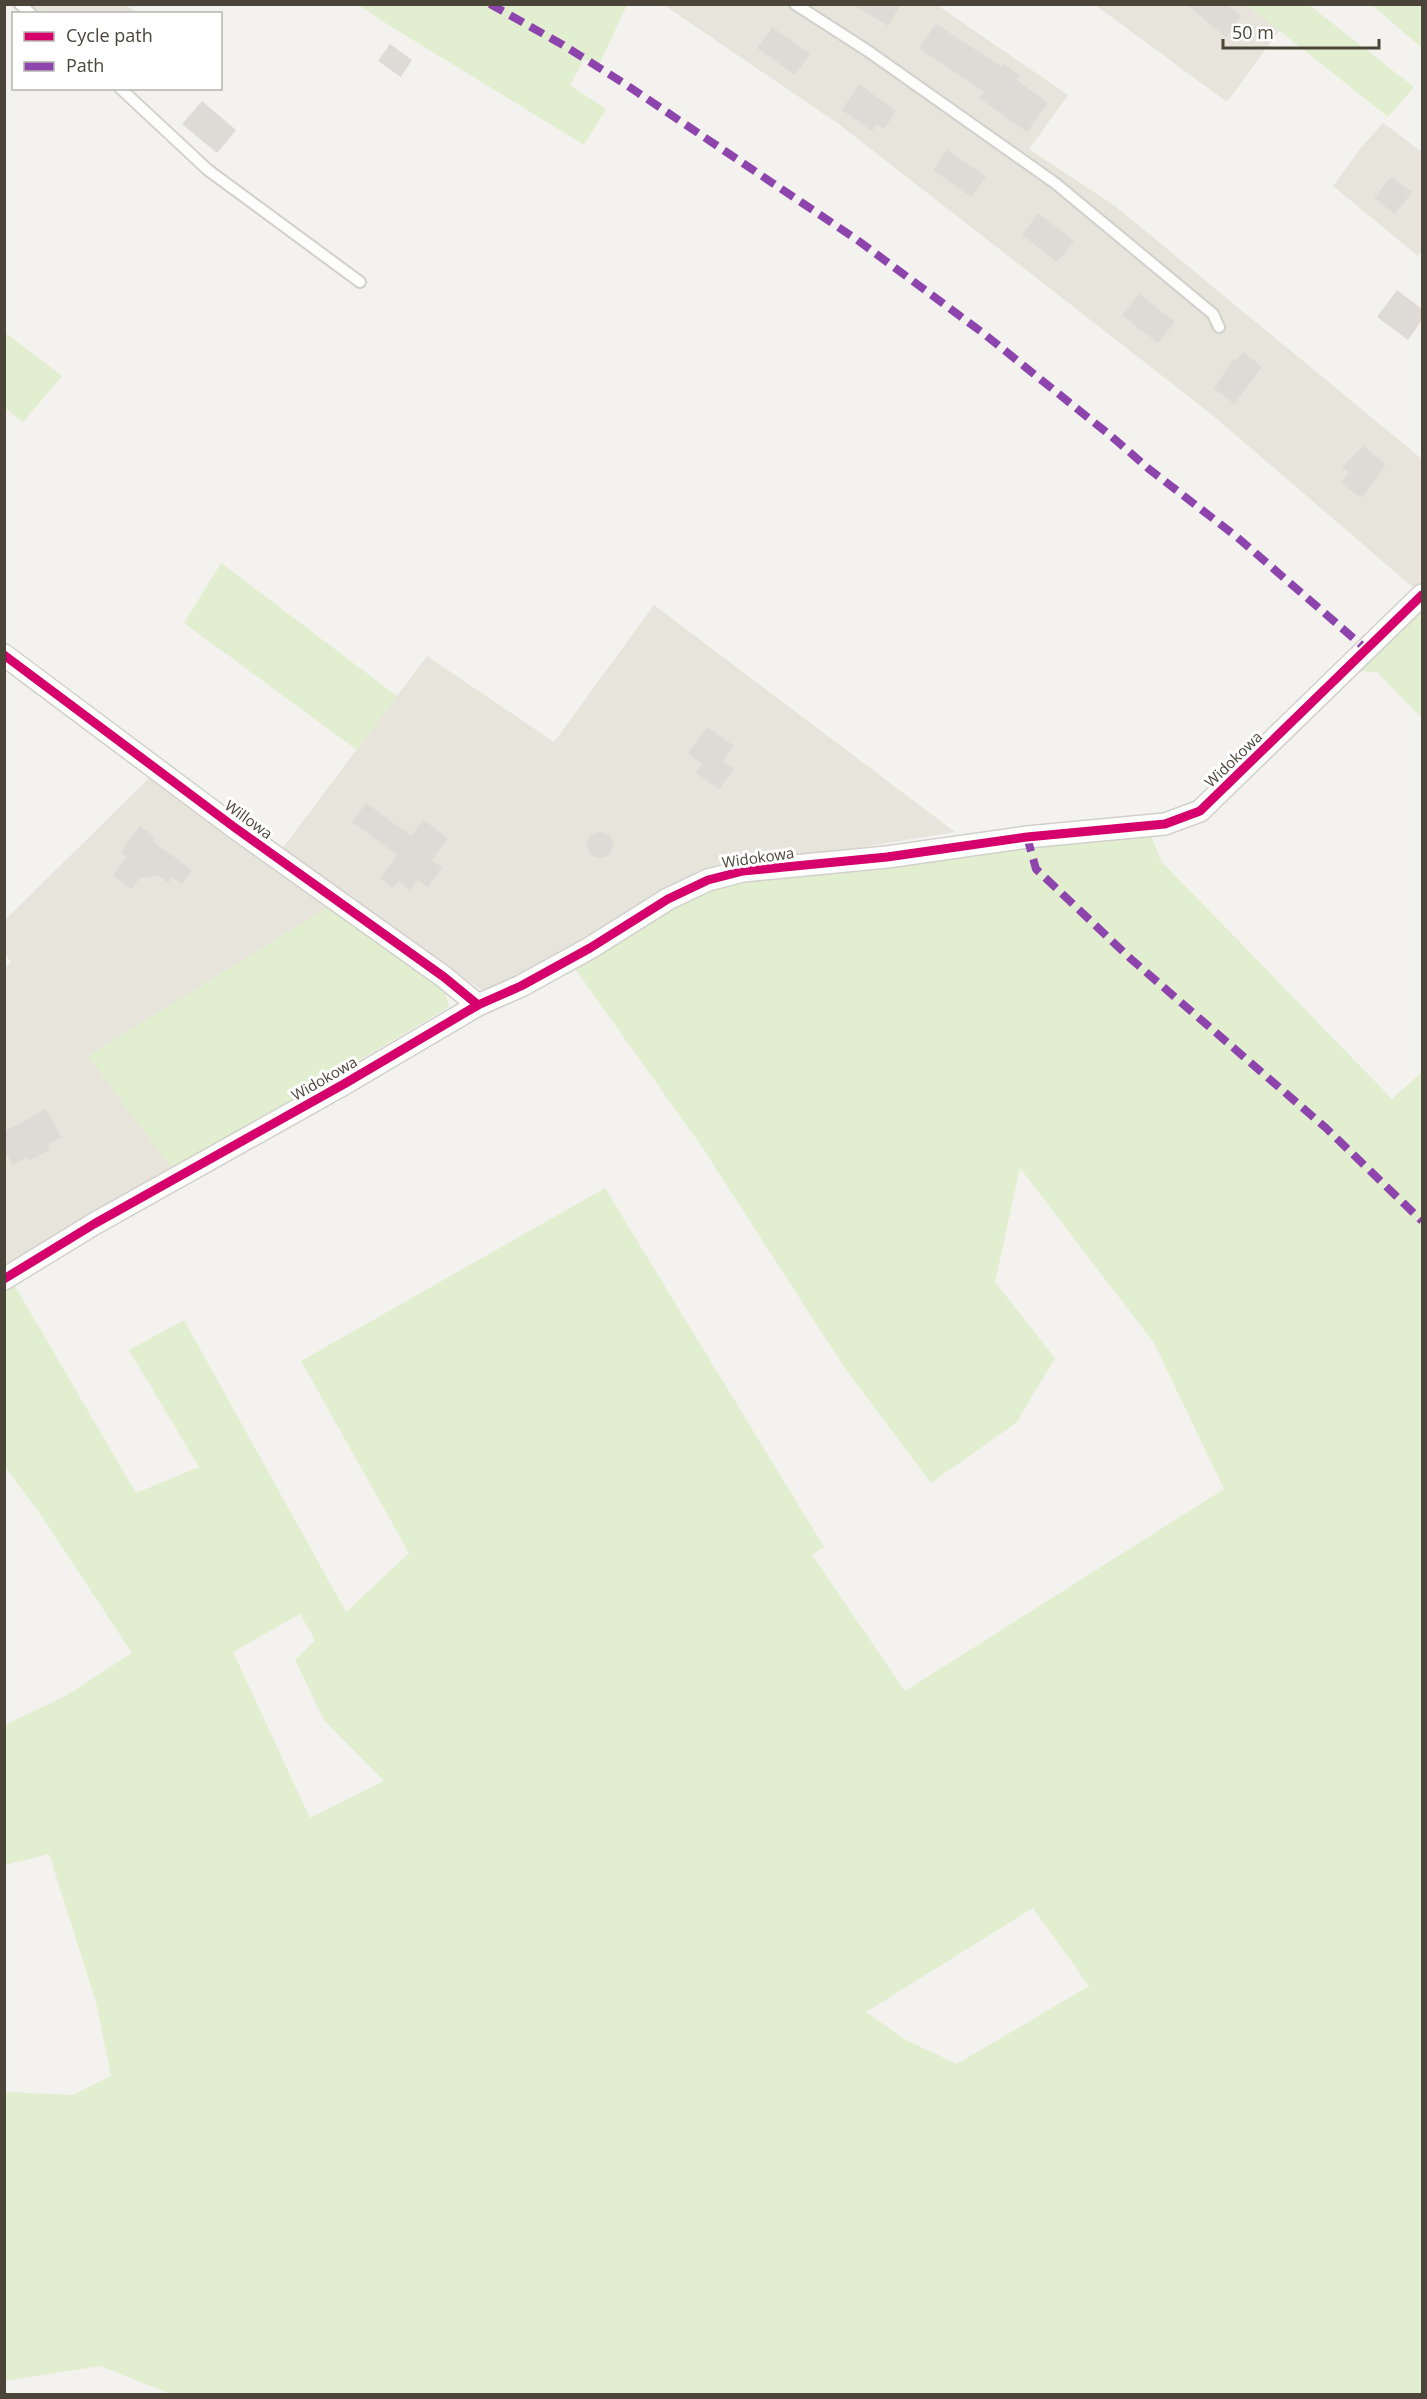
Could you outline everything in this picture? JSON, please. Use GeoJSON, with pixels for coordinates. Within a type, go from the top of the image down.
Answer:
{"type":"FeatureCollection","features":[{"type":"Feature","properties":{"kind":"street","name":"Widokowa"},"geometry":{"type":"LineString","coordinates":[[4,1279],[477,1005],[521,986],[590,948],[668,898],[717,878],[743,871],[887,857],[1027,837],[1165,824],[1200,810],[1422,595]]}},
{"type":"Feature","properties":{"kind":"street","name":"Willowa"},"geometry":{"type":"LineString","coordinates":[[4,655],[234,826],[444,977],[477,1005]]}},
{"type":"Feature","properties":{"kind":"lane"},"geometry":{"type":"LineString","coordinates":[[795,4],[878,57],[1055,183],[1213,314],[1219,327]]}},
{"type":"Feature","properties":{"kind":"lane"},"geometry":{"type":"LineString","coordinates":[[122,90],[208,170],[360,282]]}},
{"type":"Feature","properties":{"kind":"shaded area"},"geometry":{"type":"Polygon","coordinates":[[[10,5],[126,5],[136,12],[19,12],[10,5]]]}},
{"type":"Feature","properties":{"kind":"shaded area"},"geometry":{"type":"Polygon","coordinates":[[[664,5],[937,5],[1068,95],[1029,149],[1115,206],[1422,459],[1422,581],[1415,589],[1211,414],[840,125],[664,5]]]}},
{"type":"Feature","properties":{"kind":"shaded area"},"geometry":{"type":"Polygon","coordinates":[[[1095,5],[1247,5],[1280,30],[1227,102],[1095,5]]]}},
{"type":"Feature","properties":{"kind":"shaded area"},"geometry":{"type":"Polygon","coordinates":[[[1383,123],[1422,152],[1422,251],[1418,256],[1333,186],[1360,149],[1383,123]]]}},
{"type":"Feature","properties":{"kind":"shaded area"},"geometry":{"type":"Polygon","coordinates":[[[654,605],[955,832],[722,870],[486,993],[282,849],[427,656],[554,742],[654,605]]]}},
{"type":"Feature","properties":{"kind":"shaded area"},"geometry":{"type":"Polygon","coordinates":[[[149,778],[328,907],[89,1056],[173,1170],[5,1267],[4,968],[11,962],[5,954],[5,920],[149,778]]]}},
{"type":"Feature","properties":{"kind":"green space"},"geometry":{"type":"Polygon","coordinates":[[[359,5],[627,5],[598,67],[584,59],[570,85],[606,109],[584,145],[359,5]]]}},
{"type":"Feature","properties":{"kind":"green space"},"geometry":{"type":"Polygon","coordinates":[[[1247,5],[1309,5],[1414,87],[1388,117],[1247,5]]]}},
{"type":"Feature","properties":{"kind":"green space"},"geometry":{"type":"Polygon","coordinates":[[[1372,5],[1422,5],[1422,48],[1372,5]]]}},
{"type":"Feature","properties":{"kind":"green space"},"geometry":{"type":"Polygon","coordinates":[[[4,332],[62,376],[23,422],[5,408],[4,332]]]}},
{"type":"Feature","properties":{"kind":"green space"},"geometry":{"type":"Polygon","coordinates":[[[221,563],[397,696],[357,750],[184,623],[221,563]]]}},
{"type":"Feature","properties":{"kind":"green space"},"geometry":{"type":"Polygon","coordinates":[[[1422,605],[1422,718],[1377,672],[1351,671],[1422,605]]]}},
{"type":"Feature","properties":{"kind":"green space"},"geometry":{"type":"Polygon","coordinates":[[[1151,835],[1161,861],[1392,1099],[1422,1072],[1422,2394],[170,2394],[100,2366],[5,2381],[5,2092],[72,2095],[111,2076],[96,2002],[49,1854],[5,1865],[5,1725],[67,1695],[132,1653],[38,1511],[5,1467],[4,1288],[12,1281],[136,1493],[199,1467],[129,1350],[184,1320],[346,1612],[409,1553],[301,1361],[605,1188],[824,1547],[812,1555],[905,1691],[1224,1489],[1154,1343],[1020,1168],[995,1282],[1055,1358],[1016,1423],[931,1483],[844,1367],[702,1147],[571,963],[695,892],[736,877],[1151,835]],[[300,1614],[233,1652],[310,1818],[384,1781],[324,1720],[295,1660],[315,1640],[300,1614]],[[1033,1908],[866,2012],[906,2040],[957,2064],[1089,1986],[1033,1908]]]}},
{"type":"Feature","properties":{"kind":"green space"},"geometry":{"type":"Polygon","coordinates":[[[328,907],[445,990],[449,1007],[173,1170],[88,1056],[328,907]]]}},
{"type":"Feature","properties":{"kind":"building"},"geometry":{"type":"Polygon","coordinates":[[[852,4],[901,4],[888,26],[852,4]]]}},
{"type":"Feature","properties":{"kind":"building"},"geometry":{"type":"Polygon","coordinates":[[[1186,4],[1226,4],[1241,15],[1226,37],[1186,4]]]}},
{"type":"Feature","properties":{"kind":"building"},"geometry":{"type":"Polygon","coordinates":[[[936,24],[1002,67],[1004,64],[1020,76],[1017,80],[1048,103],[1027,132],[979,98],[984,92],[919,48],[936,24]]]}},
{"type":"Feature","properties":{"kind":"building"},"geometry":{"type":"Polygon","coordinates":[[[772,27],[810,54],[795,75],[757,48],[772,27]]]}},
{"type":"Feature","properties":{"kind":"building"},"geometry":{"type":"Polygon","coordinates":[[[390,44],[412,60],[401,77],[378,61],[390,44]]]}},
{"type":"Feature","properties":{"kind":"building"},"geometry":{"type":"Polygon","coordinates":[[[859,84],[896,111],[884,129],[877,124],[872,131],[842,110],[859,84]]]}},
{"type":"Feature","properties":{"kind":"building"},"geometry":{"type":"Polygon","coordinates":[[[202,101],[236,130],[217,153],[182,124],[202,101]]]}},
{"type":"Feature","properties":{"kind":"building"},"geometry":{"type":"Polygon","coordinates":[[[947,150],[986,177],[971,197],[933,170],[947,150]]]}},
{"type":"Feature","properties":{"kind":"building"},"geometry":{"type":"Polygon","coordinates":[[[1391,177],[1412,192],[1395,214],[1374,198],[1391,177]]]}},
{"type":"Feature","properties":{"kind":"building"},"geometry":{"type":"Polygon","coordinates":[[[1038,213],[1074,241],[1057,262],[1022,235],[1038,213]]]}},
{"type":"Feature","properties":{"kind":"building"},"geometry":{"type":"Polygon","coordinates":[[[1397,290],[1422,309],[1422,320],[1408,340],[1377,317],[1397,290]]]}},
{"type":"Feature","properties":{"kind":"building"},"geometry":{"type":"Polygon","coordinates":[[[1139,294],[1175,322],[1158,343],[1122,315],[1139,294]]]}},
{"type":"Feature","properties":{"kind":"building"},"geometry":{"type":"Polygon","coordinates":[[[1243,352],[1262,367],[1234,404],[1214,388],[1234,359],[1237,360],[1243,352]]]}},
{"type":"Feature","properties":{"kind":"building"},"geometry":{"type":"Polygon","coordinates":[[[1363,446],[1386,464],[1360,497],[1341,483],[1349,473],[1342,467],[1363,446]]]}},
{"type":"Feature","properties":{"kind":"building"},"geometry":{"type":"Polygon","coordinates":[[[707,727],[734,746],[723,761],[734,769],[719,789],[696,773],[702,764],[688,753],[707,727]]]}},
{"type":"Feature","properties":{"kind":"building"},"geometry":{"type":"Polygon","coordinates":[[[366,803],[411,836],[423,820],[448,838],[432,860],[442,868],[428,887],[418,880],[410,890],[398,881],[393,888],[380,878],[397,855],[352,822],[366,803]]]}},
{"type":"Feature","properties":{"kind":"building"},"geometry":{"type":"Polygon","coordinates":[[[140,826],[155,837],[152,841],[192,870],[182,884],[172,877],[168,883],[159,876],[140,878],[131,889],[113,875],[127,857],[121,852],[140,826]]]}},
{"type":"Feature","properties":{"kind":"building"},"geometry":{"type":"Polygon","coordinates":[[[600,832],[609,836],[613,845],[609,854],[600,858],[591,854],[587,845],[591,836],[600,832]]]}},
{"type":"Feature","properties":{"kind":"building"},"geometry":{"type":"Polygon","coordinates":[[[46,1109],[61,1137],[48,1145],[50,1149],[29,1161],[27,1157],[13,1165],[4,1149],[4,1132],[46,1109]]]}},
{"type":"Feature","properties":{"kind":"marked path"},"geometry":{"type":"LineString","coordinates":[[490,4],[563,45],[628,86],[856,239],[983,333],[1149,469],[1237,537],[1366,649]]}},
{"type":"Feature","properties":{"kind":"marked path"},"geometry":{"type":"LineString","coordinates":[[1027,837],[1036,869],[1131,959],[1326,1128],[1422,1221]]}},
{"type":"Feature","properties":{"kind":"cycle path"},"geometry":{"type":"LineString","coordinates":[[4,1279],[94,1224],[344,1084],[478,1005],[521,986],[590,948],[668,899],[708,880],[743,871],[887,857],[1027,837],[1165,824],[1200,811],[1422,595]]}},
{"type":"Feature","properties":{"kind":"cycle path"},"geometry":{"type":"LineString","coordinates":[[4,655],[234,827],[444,977],[478,1005]]}}]}
